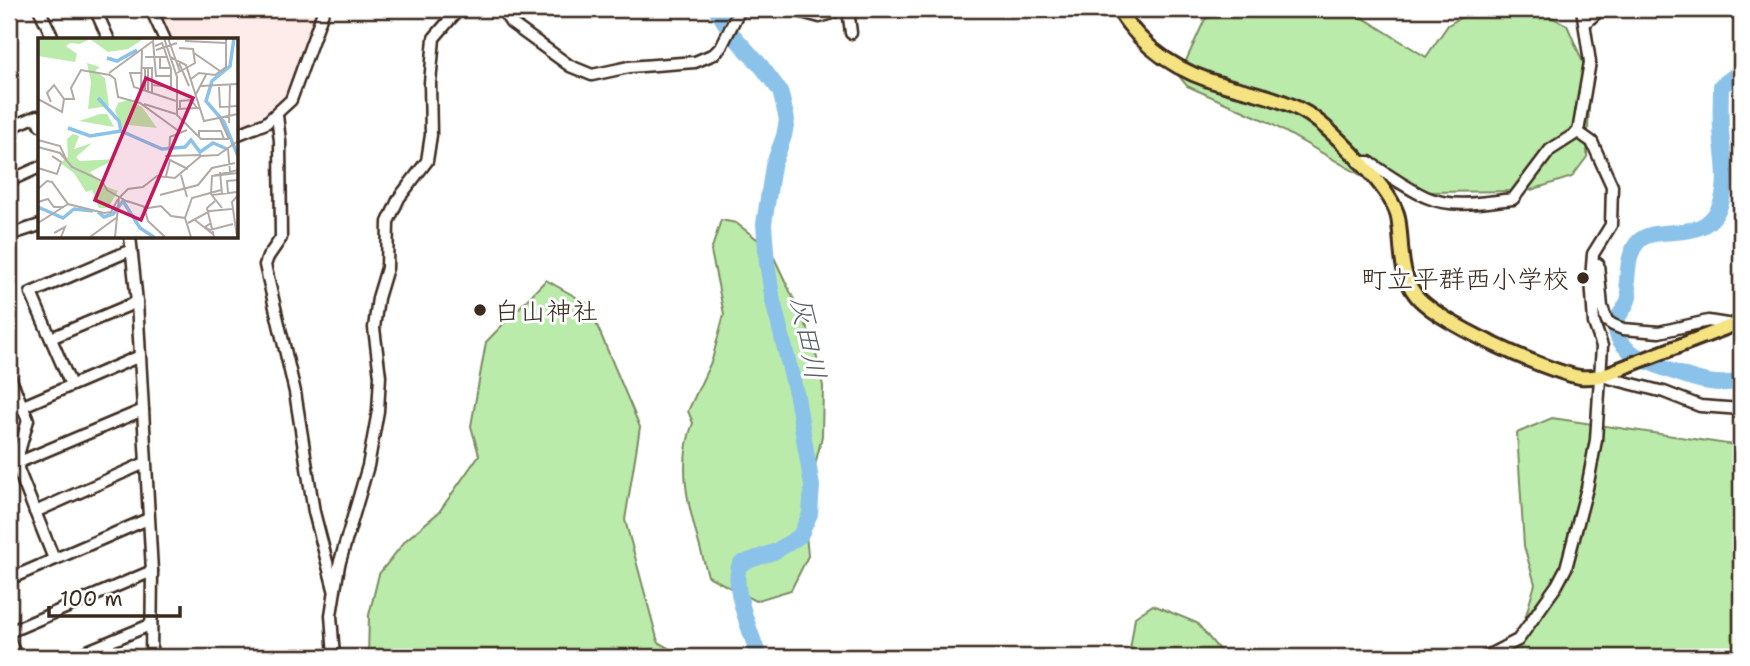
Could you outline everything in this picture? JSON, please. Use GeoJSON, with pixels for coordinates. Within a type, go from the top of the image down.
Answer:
{"type":"FeatureCollection","features":[{"type":"Feature","properties":{"kind":"main road"},"geometry":{"type":"LineString","coordinates":[[1118,9],[1141,39],[1166,61],[1198,77],[1264,94],[1308,115],[1341,143],[1388,196],[1398,216],[1403,270],[1415,295],[1447,319],[1503,349],[1581,377],[1601,376],[1737,323]]}},
{"type":"Feature","properties":{"kind":"street"},"geometry":{"type":"LineString","coordinates":[[39,9],[53,38]]}},
{"type":"Feature","properties":{"kind":"street"},"geometry":{"type":"LineString","coordinates":[[95,9],[108,38]]}},
{"type":"Feature","properties":{"kind":"street"},"geometry":{"type":"LineString","coordinates":[[151,9],[164,38]]}},
{"type":"Feature","properties":{"kind":"street"},"geometry":{"type":"LineString","coordinates":[[238,134],[266,122],[291,100],[324,9]]}},
{"type":"Feature","properties":{"kind":"street"},"geometry":{"type":"LineString","coordinates":[[334,657],[331,615],[339,565],[368,466],[378,411],[380,376],[374,328],[378,298],[387,268],[388,222],[399,198],[427,161],[431,135],[430,83],[434,38],[459,9]]}},
{"type":"Feature","properties":{"kind":"street"},"geometry":{"type":"LineString","coordinates":[[502,9],[511,23],[570,66],[592,75],[629,67],[695,62],[705,58],[721,47],[739,11],[745,9]]}},
{"type":"Feature","properties":{"kind":"street"},"geometry":{"type":"LineString","coordinates":[[790,9],[820,16],[832,13],[832,9]]}},
{"type":"Feature","properties":{"kind":"street"},"geometry":{"type":"LineString","coordinates":[[848,9],[851,33]]}},
{"type":"Feature","properties":{"kind":"street"},"geometry":{"type":"LineString","coordinates":[[1358,162],[1369,162],[1437,201],[1468,204],[1513,199],[1550,150],[1578,132],[1590,62],[1582,9]]}},
{"type":"Feature","properties":{"kind":"street"},"geometry":{"type":"LineString","coordinates":[[1585,23],[1601,9]]}},
{"type":"Feature","properties":{"kind":"street"},"geometry":{"type":"LineString","coordinates":[[277,114],[280,141],[281,238],[265,265],[295,392],[314,512],[335,593]]}},
{"type":"Feature","properties":{"kind":"street"},"geometry":{"type":"LineString","coordinates":[[9,128],[37,116],[38,119]]}},
{"type":"Feature","properties":{"kind":"street"},"geometry":{"type":"LineString","coordinates":[[1485,657],[1518,639],[1566,568],[1587,488],[1596,440],[1602,346],[1594,323],[1591,279],[1593,254],[1611,225],[1612,186],[1591,142],[1578,132]]}},
{"type":"Feature","properties":{"kind":"street"},"geometry":{"type":"LineString","coordinates":[[9,181],[38,168]]}},
{"type":"Feature","properties":{"kind":"street"},"geometry":{"type":"LineString","coordinates":[[9,235],[38,226]]}},
{"type":"Feature","properties":{"kind":"street"},"geometry":{"type":"LineString","coordinates":[[130,238],[137,302],[152,571],[151,657]]}},
{"type":"Feature","properties":{"kind":"street"},"geometry":{"type":"LineString","coordinates":[[1598,246],[1597,274],[1607,321],[1618,327],[1659,332],[1708,321],[1737,323]]}},
{"type":"Feature","properties":{"kind":"street"},"geometry":{"type":"LineString","coordinates":[[71,385],[31,293],[131,250]]}},
{"type":"Feature","properties":{"kind":"street"},"geometry":{"type":"LineString","coordinates":[[51,338],[137,302]]}},
{"type":"Feature","properties":{"kind":"street"},"geometry":{"type":"LineString","coordinates":[[9,412],[140,356]]}},
{"type":"Feature","properties":{"kind":"street"},"geometry":{"type":"LineString","coordinates":[[9,375],[28,420],[17,463],[54,559]]}},
{"type":"Feature","properties":{"kind":"street"},"geometry":{"type":"LineString","coordinates":[[1601,376],[1664,392],[1711,408],[1741,409]]}},
{"type":"Feature","properties":{"kind":"street"},"geometry":{"type":"LineString","coordinates":[[17,463],[143,410]]}},
{"type":"Feature","properties":{"kind":"street"},"geometry":{"type":"LineString","coordinates":[[35,512],[145,463]]}},
{"type":"Feature","properties":{"kind":"street"},"geometry":{"type":"LineString","coordinates":[[9,579],[148,519]]}},
{"type":"Feature","properties":{"kind":"street"},"geometry":{"type":"LineString","coordinates":[[9,632],[152,571]]}},
{"type":"Feature","properties":{"kind":"street"},"geometry":{"type":"LineString","coordinates":[[74,657],[150,625]]}},
{"type":"Feature","properties":{"kind":"street"},"geometry":{"type":"LineString","coordinates":[[9,639],[16,657]]}},
{"type":"Feature","properties":{"kind":"shaded area"},"geometry":{"type":"Polygon","coordinates":[[[158,9],[318,9],[287,100],[238,129],[238,38],[171,38],[158,9]]]}},
{"type":"Feature","properties":{"kind":"green space"},"geometry":{"type":"Polygon","coordinates":[[[1208,9],[1345,9],[1426,57],[1448,25],[1476,9],[1535,9],[1567,25],[1590,79],[1587,157],[1572,177],[1528,191],[1419,192],[1380,186],[1266,121],[1187,86],[1179,76],[1205,19],[1219,13],[1208,9]]]}},
{"type":"Feature","properties":{"kind":"green space"},"geometry":{"type":"Polygon","coordinates":[[[721,220],[736,223],[770,249],[813,340],[823,386],[822,436],[804,512],[808,556],[791,590],[755,601],[708,576],[692,519],[686,480],[687,442],[693,423],[688,411],[712,360],[724,314],[711,251],[721,220]]]}},
{"type":"Feature","properties":{"kind":"green space"},"geometry":{"type":"Polygon","coordinates":[[[546,280],[588,304],[640,427],[625,520],[658,642],[684,657],[368,657],[369,615],[379,574],[406,540],[439,512],[479,455],[471,426],[486,342],[546,280]]]}},
{"type":"Feature","properties":{"kind":"green space"},"geometry":{"type":"Polygon","coordinates":[[[1552,418],[1741,446],[1741,657],[1503,657],[1517,646],[1535,584],[1524,546],[1517,433],[1552,418]]]}},
{"type":"Feature","properties":{"kind":"green space"},"geometry":{"type":"Polygon","coordinates":[[[1153,605],[1197,623],[1225,657],[1129,657],[1135,617],[1153,605]]]}},
{"type":"Feature","properties":{"kind":"waterway","name":"灰田川"},"geometry":{"type":"LineString","coordinates":[[716,9],[732,34],[780,91],[787,120],[773,166],[764,224],[773,301],[797,397],[812,486],[810,514],[800,536],[776,551],[740,564],[740,597],[759,657]]}},
{"type":"Feature","properties":{"kind":"waterway"},"geometry":{"type":"LineString","coordinates":[[1741,71],[1721,86],[1725,176],[1721,203],[1714,217],[1704,225],[1693,230],[1647,236],[1639,241],[1631,254],[1627,281],[1629,297],[1617,320],[1616,331],[1626,348],[1655,365],[1707,382],[1741,381]]}},
{"type":"Feature","properties":{"kind":"place","name":"町立平群西小学校"},"geometry":{"type":"Point","coordinates":[1583,278]}},
{"type":"Feature","properties":{"kind":"place","name":"白山神社"},"geometry":{"type":"Point","coordinates":[480,310]}}]}
